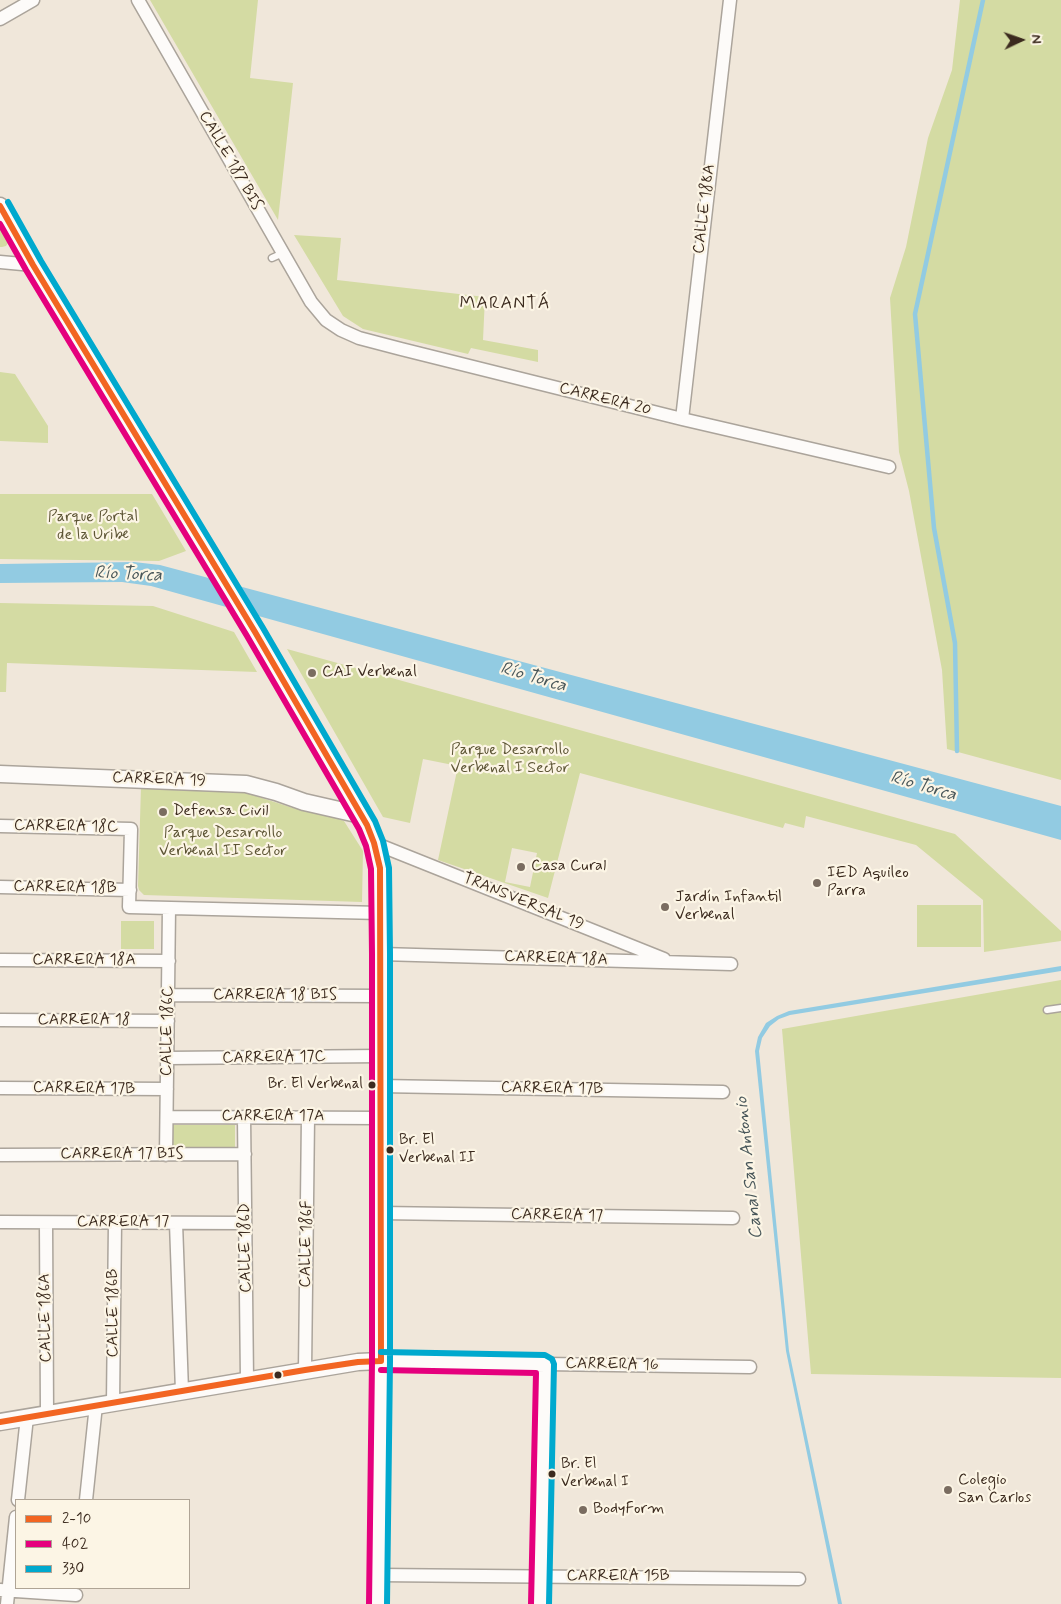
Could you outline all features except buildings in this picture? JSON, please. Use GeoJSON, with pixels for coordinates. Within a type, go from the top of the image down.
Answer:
{"type":"FeatureCollection","features":[{"type":"Feature","properties":{"kind":"street"},"geometry":{"type":"LineString","coordinates":[[0,19],[33,0]]}},
{"type":"Feature","properties":{"kind":"street","name":"CALLE 187 BIS"},"geometry":{"type":"LineString","coordinates":[[138,0],[277,255],[326,320]]}},
{"type":"Feature","properties":{"kind":"street","name":"CALLE 188A"},"geometry":{"type":"LineString","coordinates":[[682,419],[708,152],[730,0]]}},
{"type":"Feature","properties":{"kind":"street"},"geometry":{"type":"LineString","coordinates":[[0,206],[33,265],[252,627],[361,815],[374,843],[380,868],[381,954],[381,1361],[378,1604]]}},
{"type":"Feature","properties":{"kind":"street"},"geometry":{"type":"LineString","coordinates":[[0,262],[33,265]]}},
{"type":"Feature","properties":{"kind":"street","name":"CARRERA 20"},"geometry":{"type":"LineString","coordinates":[[326,320],[341,330],[367,340],[682,419],[889,467]]}},
{"type":"Feature","properties":{"kind":"street","name":"CARRERA 19"},"geometry":{"type":"LineString","coordinates":[[0,774],[246,784],[258,786],[316,805],[361,815]]}},
{"type":"Feature","properties":{"kind":"street"},"geometry":{"type":"LineString","coordinates":[[316,805],[328,803],[335,799],[340,790],[341,780]]}},
{"type":"Feature","properties":{"kind":"street","name":"CARRERA 18C"},"geometry":{"type":"LineString","coordinates":[[0,826],[131,829],[130,890]]}},
{"type":"Feature","properties":{"kind":"street","name":"TRANSVERSAL 19"},"geometry":{"type":"LineString","coordinates":[[374,843],[672,962]]}},
{"type":"Feature","properties":{"kind":"street","name":"CARRERA 18B"},"geometry":{"type":"LineString","coordinates":[[0,887],[130,890]]}},
{"type":"Feature","properties":{"kind":"street"},"geometry":{"type":"LineString","coordinates":[[130,890],[129,907],[380,913]]}},
{"type":"Feature","properties":{"kind":"street","name":"CALLE 186C"},"geometry":{"type":"LineString","coordinates":[[166,1155],[169,908]]}},
{"type":"Feature","properties":{"kind":"street","name":"CARRERA 18A"},"geometry":{"type":"LineString","coordinates":[[381,954],[731,964]]}},
{"type":"Feature","properties":{"kind":"street","name":"CARRERA 18A"},"geometry":{"type":"LineString","coordinates":[[0,960],[169,961]]}},
{"type":"Feature","properties":{"kind":"street","name":"CARRERA 18 BIS"},"geometry":{"type":"LineString","coordinates":[[168,995],[381,996]]}},
{"type":"Feature","properties":{"kind":"street","name":"CARRERA 18"},"geometry":{"type":"LineString","coordinates":[[0,1020],[168,1021]]}},
{"type":"Feature","properties":{"kind":"street","name":"CARRERA 17C"},"geometry":{"type":"LineString","coordinates":[[168,1058],[381,1056]]}},
{"type":"Feature","properties":{"kind":"street","name":"CARRERA 17B"},"geometry":{"type":"LineString","coordinates":[[380,1086],[723,1092]]}},
{"type":"Feature","properties":{"kind":"street","name":"CARRERA 17B"},"geometry":{"type":"LineString","coordinates":[[0,1088],[167,1089]]}},
{"type":"Feature","properties":{"kind":"street","name":"CARRERA 17A"},"geometry":{"type":"LineString","coordinates":[[167,1117],[380,1118]]}},
{"type":"Feature","properties":{"kind":"street","name":"CALLE 186D"},"geometry":{"type":"LineString","coordinates":[[244,1117],[247,1380]]}},
{"type":"Feature","properties":{"kind":"street","name":"CALLE 186F"},"geometry":{"type":"LineString","coordinates":[[305,1370],[308,1117]]}},
{"type":"Feature","properties":{"kind":"street","name":"CARRERA 17 BIS"},"geometry":{"type":"LineString","coordinates":[[0,1155],[245,1154]]}},
{"type":"Feature","properties":{"kind":"street","name":"CARRERA 17"},"geometry":{"type":"LineString","coordinates":[[380,1213],[733,1218]]}},
{"type":"Feature","properties":{"kind":"street","name":"CARRERA 17"},"geometry":{"type":"LineString","coordinates":[[0,1222],[246,1223]]}},
{"type":"Feature","properties":{"kind":"street","name":"CALLE 186A"},"geometry":{"type":"LineString","coordinates":[[46,1223],[47,1414]]}},
{"type":"Feature","properties":{"kind":"street","name":"CALLE 186B"},"geometry":{"type":"LineString","coordinates":[[113,1403],[115,1223]]}},
{"type":"Feature","properties":{"kind":"street"},"geometry":{"type":"LineString","coordinates":[[176,1223],[182,1391]]}},
{"type":"Feature","properties":{"kind":"street","name":"CARRERA 16"},"geometry":{"type":"LineString","coordinates":[[0,1422],[358,1362],[750,1367]]}},
{"type":"Feature","properties":{"kind":"street"},"geometry":{"type":"LineString","coordinates":[[540,1604],[545,1364]]}},
{"type":"Feature","properties":{"kind":"street"},"geometry":{"type":"LineString","coordinates":[[86,1499],[96,1405]]}},
{"type":"Feature","properties":{"kind":"street"},"geometry":{"type":"LineString","coordinates":[[18,1499],[27,1417]]}},
{"type":"Feature","properties":{"kind":"street"},"geometry":{"type":"LineString","coordinates":[[7,1604],[4,1590],[15,1523]]}},
{"type":"Feature","properties":{"kind":"street","name":"CARRERA 15B"},"geometry":{"type":"LineString","coordinates":[[378,1575],[799,1579]]}},
{"type":"Feature","properties":{"kind":"street"},"geometry":{"type":"LineString","coordinates":[[4,1590],[76,1596]]}},
{"type":"Feature","properties":{"kind":"lane"},"geometry":{"type":"LineString","coordinates":[[1047,1010],[1061,1008]]}},
{"type":"Feature","properties":{"kind":"green space"},"geometry":{"type":"Polygon","coordinates":[[[150,0],[258,0],[250,78],[293,83],[278,220],[150,0]]]}},
{"type":"Feature","properties":{"kind":"green space"},"geometry":{"type":"Polygon","coordinates":[[[960,0],[1061,0],[1061,780],[947,749],[942,670],[909,491],[899,452],[890,298],[906,247],[928,138],[952,70],[960,0]]]}},
{"type":"Feature","properties":{"kind":"green space"},"geometry":{"type":"Polygon","coordinates":[[[0,216],[10,240],[6,246],[2,247],[0,247],[0,216]]]}},
{"type":"Feature","properties":{"kind":"green space"},"geometry":{"type":"Polygon","coordinates":[[[294,235],[341,238],[337,280],[485,297],[483,340],[538,350],[538,362],[471,348],[468,354],[363,329],[343,316],[294,235]]]}},
{"type":"Feature","properties":{"kind":"green space"},"geometry":{"type":"Polygon","coordinates":[[[0,372],[15,374],[48,426],[48,443],[0,441],[0,372]]]}},
{"type":"Feature","properties":{"kind":"green space","name":"Parque Portal de la Uribe"},"geometry":{"type":"Polygon","coordinates":[[[0,494],[152,494],[186,551],[159,561],[0,559],[0,494]]]}},
{"type":"Feature","properties":{"kind":"green space"},"geometry":{"type":"Polygon","coordinates":[[[0,603],[153,606],[234,632],[257,672],[7,663],[6,692],[0,692],[0,603]]]}},
{"type":"Feature","properties":{"kind":"green space","name":"Parque Desarrollo Verbenal I Sector"},"geometry":{"type":"Polygon","coordinates":[[[287,649],[955,834],[1061,931],[1061,941],[984,952],[983,900],[916,845],[806,816],[804,828],[785,823],[783,828],[580,773],[548,898],[438,860],[458,766],[423,759],[410,823],[383,817],[287,649]],[[512,848],[505,882],[530,887],[537,853],[512,848]]]}},
{"type":"Feature","properties":{"kind":"green space","name":"Parque Desarrollo Verbenal II Sector"},"geometry":{"type":"Polygon","coordinates":[[[141,787],[234,789],[293,808],[344,821],[363,851],[362,902],[144,895],[138,886],[141,787]]]}},
{"type":"Feature","properties":{"kind":"green space"},"geometry":{"type":"Polygon","coordinates":[[[917,905],[981,905],[981,947],[917,947],[917,905]]]}},
{"type":"Feature","properties":{"kind":"green space"},"geometry":{"type":"Polygon","coordinates":[[[121,921],[154,921],[154,949],[121,949],[121,921]]]}},
{"type":"Feature","properties":{"kind":"green space"},"geometry":{"type":"Polygon","coordinates":[[[1061,980],[1061,1378],[811,1374],[782,1029],[1061,980]]]}},
{"type":"Feature","properties":{"kind":"green space"},"geometry":{"type":"Polygon","coordinates":[[[169,1125],[235,1125],[235,1148],[169,1148],[169,1125]]]}},
{"type":"Feature","properties":{"kind":"water","name":"Río Torca"},"geometry":{"type":"Polygon","coordinates":[[[134,562],[160,565],[1061,806],[1061,840],[151,586],[122,582],[0,583],[0,564],[134,562]]]}},
{"type":"Feature","properties":{"kind":"water"},"geometry":{"type":"Polygon","coordinates":[[[1061,966],[1061,971],[790,1015],[779,1019],[770,1026],[762,1038],[759,1051],[789,1351],[842,1604],[838,1604],[786,1351],[755,1051],[758,1037],[766,1023],[789,1011],[1061,966]]]}},
{"type":"Feature","properties":{"kind":"waterway"},"geometry":{"type":"LineString","coordinates":[[957,751],[955,643],[934,528],[915,314],[983,0]]}},
{"type":"Feature","properties":{"kind":"transit line","name":"330"},"geometry":{"type":"LineString","coordinates":[[8,202],[41,261],[263,628],[375,821],[383,841],[389,868],[390,954],[390,1361],[387,1604]]}},
{"type":"Feature","properties":{"kind":"transit line","name":"2-10"},"geometry":{"type":"LineString","coordinates":[[0,206],[33,265],[255,632],[367,825],[374,843],[380,868],[381,1361]]}},
{"type":"Feature","properties":{"kind":"transit line","name":"402"},"geometry":{"type":"LineString","coordinates":[[0,224],[247,636],[359,829],[366,846],[371,869],[372,954],[372,1361],[369,1604]]}},
{"type":"Feature","properties":{"kind":"transit line","name":"330"},"geometry":{"type":"LineString","coordinates":[[381,1352],[545,1355],[552,1359],[554,1364],[549,1604]]}},
{"type":"Feature","properties":{"kind":"transit line","name":"2-10"},"geometry":{"type":"LineString","coordinates":[[0,1422],[305,1370],[358,1362],[381,1361]]}},
{"type":"Feature","properties":{"kind":"transit line","name":"402"},"geometry":{"type":"LineString","coordinates":[[381,1370],[536,1373],[531,1604]]}},
{"type":"Feature","properties":{"kind":"place","name":"CAI Verbenal"},"geometry":{"type":"Point","coordinates":[312,673]}},
{"type":"Feature","properties":{"kind":"place","name":"Defensa Civil"},"geometry":{"type":"Point","coordinates":[163,812]}},
{"type":"Feature","properties":{"kind":"place","name":"Casa Cural"},"geometry":{"type":"Point","coordinates":[521,867]}},
{"type":"Feature","properties":{"kind":"place","name":"IED Aquileo Parra"},"geometry":{"type":"Point","coordinates":[817,883]}},
{"type":"Feature","properties":{"kind":"place","name":"Jardín Infantil Verbenal"},"geometry":{"type":"Point","coordinates":[665,907]}},
{"type":"Feature","properties":{"kind":"place","name":"Br. El Verbenal"},"geometry":{"type":"Point","coordinates":[372,1085]}},
{"type":"Feature","properties":{"kind":"place","name":"Br. El Verbenal II"},"geometry":{"type":"Point","coordinates":[390,1150]}},
{"type":"Feature","properties":{"kind":"place","name":"Br. El Verbenal I"},"geometry":{"type":"Point","coordinates":[552,1474]}},
{"type":"Feature","properties":{"kind":"place","name":"Colegio San Carlos"},"geometry":{"type":"Point","coordinates":[948,1490]}},
{"type":"Feature","properties":{"kind":"place","name":"BodyForm"},"geometry":{"type":"Point","coordinates":[583,1510]}},
{"type":"Feature","properties":{"kind":"district","name":"MARANTÁ"},"geometry":{"type":"Point","coordinates":[505,304]}},
{"type":"Feature","properties":{"kind":"water label","name":"Canal San Antonio"},"geometry":{"type":"Point","coordinates":[750,1168]}}]}
